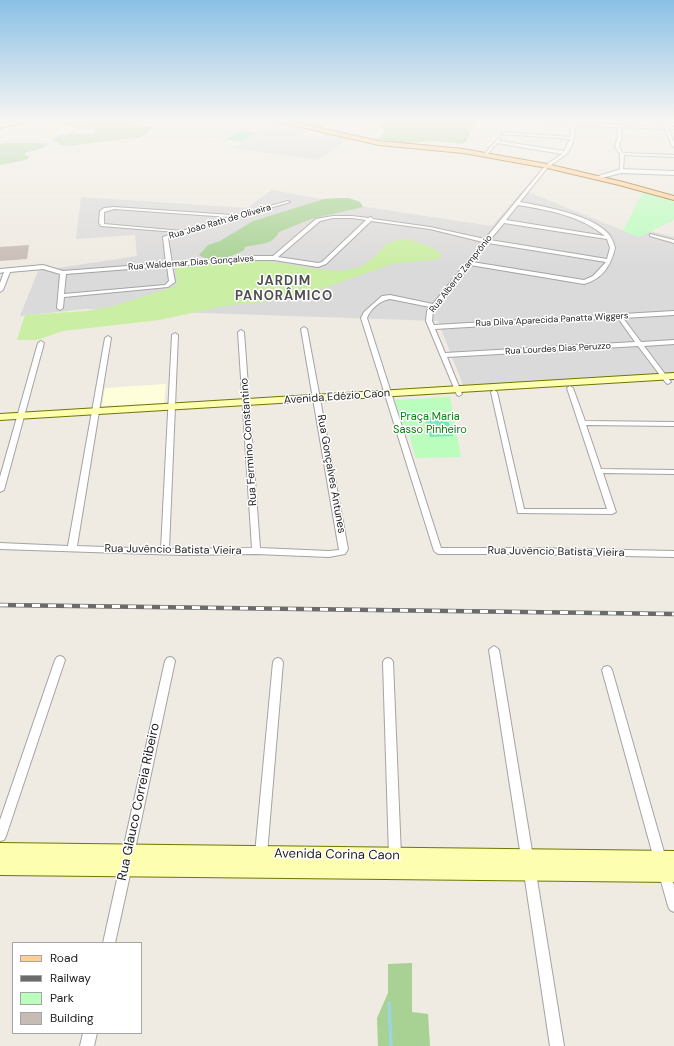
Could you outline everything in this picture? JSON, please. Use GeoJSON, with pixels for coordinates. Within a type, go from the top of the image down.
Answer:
{"type":"FeatureCollection","features":[{"type":"Feature","properties":{"kind":"main road"},"geometry":{"type":"LineString","coordinates":[[565,170],[598,177],[674,198]]}},
{"type":"Feature","properties":{"kind":"main road","name":"Avenida Edézio Caon"},"geometry":{"type":"LineString","coordinates":[[457,392],[494,392],[570,388],[670,379]]}},
{"type":"Feature","properties":{"kind":"main road","name":"Avenida Edézio Caon"},"geometry":{"type":"LineString","coordinates":[[0,422],[20,419],[171,409],[670,379]]}},
{"type":"Feature","properties":{"kind":"main road","name":"Avenida Edézio Caon"},"geometry":{"type":"LineString","coordinates":[[0,417],[20,419]]}},
{"type":"Feature","properties":{"kind":"main road","name":"Avenida Corina Caon"},"geometry":{"type":"LineString","coordinates":[[0,851],[127,860],[668,867]]}},
{"type":"Feature","properties":{"kind":"main road","name":"Avenida Corina Caon"},"geometry":{"type":"LineString","coordinates":[[0,867],[261,854],[394,856],[528,865]]}},
{"type":"Feature","properties":{"kind":"street","name":"Rua Alberto Zamprônio"},"geometry":{"type":"LineString","coordinates":[[457,392],[428,318],[430,311],[544,170]]}},
{"type":"Feature","properties":{"kind":"street"},"geometry":{"type":"LineString","coordinates":[[598,177],[621,171],[674,173]]}},
{"type":"Feature","properties":{"kind":"street","name":"Rua João Rath de Oliveira"},"geometry":{"type":"LineString","coordinates":[[61,296],[166,286],[172,282],[165,238],[288,202]]}},
{"type":"Feature","properties":{"kind":"street"},"geometry":{"type":"LineString","coordinates":[[469,263],[584,282],[590,281],[596,276],[609,261],[612,248],[608,238],[595,226],[578,217],[555,210],[516,203]]}},
{"type":"Feature","properties":{"kind":"street"},"geometry":{"type":"LineString","coordinates":[[187,231],[102,224],[102,211],[106,208],[114,208],[239,216]]}},
{"type":"Feature","properties":{"kind":"street"},"geometry":{"type":"LineString","coordinates":[[274,258],[318,220],[333,217],[371,218],[434,228],[486,241],[609,261]]}},
{"type":"Feature","properties":{"kind":"street","name":"Rua Waldemar Dias Gonçalves"},"geometry":{"type":"LineString","coordinates":[[63,273],[245,258],[274,258],[318,265],[324,263],[371,218]]}},
{"type":"Feature","properties":{"kind":"street"},"geometry":{"type":"LineString","coordinates":[[502,221],[608,238]]}},
{"type":"Feature","properties":{"kind":"street"},"geometry":{"type":"LineString","coordinates":[[164,230],[165,238]]}},
{"type":"Feature","properties":{"kind":"street"},"geometry":{"type":"LineString","coordinates":[[652,235],[674,242]]}},
{"type":"Feature","properties":{"kind":"street"},"geometry":{"type":"LineString","coordinates":[[0,271],[43,267],[63,273],[60,308]]}},
{"type":"Feature","properties":{"kind":"street"},"geometry":{"type":"LineString","coordinates":[[0,290],[8,270]]}},
{"type":"Feature","properties":{"kind":"street"},"geometry":{"type":"LineString","coordinates":[[389,396],[364,315],[379,299],[386,297],[434,306]]}},
{"type":"Feature","properties":{"kind":"street","name":"Rua Dilva Aparecida Panatta Wiggers"},"geometry":{"type":"LineString","coordinates":[[431,327],[674,313]]}},
{"type":"Feature","properties":{"kind":"street"},"geometry":{"type":"LineString","coordinates":[[619,316],[640,344],[670,379]]}},
{"type":"Feature","properties":{"kind":"street","name":"Rua Gonçalves Antunes"},"geometry":{"type":"LineString","coordinates":[[304,328],[344,549]]}},
{"type":"Feature","properties":{"kind":"street","name":"Rua Fermino Constantino"},"geometry":{"type":"LineString","coordinates":[[241,332],[256,551]]}},
{"type":"Feature","properties":{"kind":"street"},"geometry":{"type":"LineString","coordinates":[[165,551],[175,335]]}},
{"type":"Feature","properties":{"kind":"street"},"geometry":{"type":"LineString","coordinates":[[72,548],[108,338]]}},
{"type":"Feature","properties":{"kind":"street","name":"Rua Lourdes Dias Peruzzo"},"geometry":{"type":"LineString","coordinates":[[443,355],[674,342]]}},
{"type":"Feature","properties":{"kind":"street"},"geometry":{"type":"LineString","coordinates":[[0,490],[42,343]]}},
{"type":"Feature","properties":{"kind":"street"},"geometry":{"type":"LineString","coordinates":[[494,392],[521,511],[612,512],[570,388]]}},
{"type":"Feature","properties":{"kind":"street","name":"Rua Juvêncio Batista Vieira"},"geometry":{"type":"LineString","coordinates":[[389,396],[438,551],[674,554]]}},
{"type":"Feature","properties":{"kind":"street"},"geometry":{"type":"LineString","coordinates":[[582,423],[674,424]]}},
{"type":"Feature","properties":{"kind":"street"},"geometry":{"type":"LineString","coordinates":[[598,471],[674,472]]}},
{"type":"Feature","properties":{"kind":"street","name":"Rua Juvêncio Batista Vieira"},"geometry":{"type":"LineString","coordinates":[[0,546],[165,551],[256,551],[329,554],[337,554],[342,552],[344,549]]}},
{"type":"Feature","properties":{"kind":"street"},"geometry":{"type":"LineString","coordinates":[[494,650],[557,1046]]}},
{"type":"Feature","properties":{"kind":"street"},"geometry":{"type":"LineString","coordinates":[[0,836],[60,660]]}},
{"type":"Feature","properties":{"kind":"street","name":"Rua Glauco Correia Ribeiro"},"geometry":{"type":"LineString","coordinates":[[109,942],[170,661]]}},
{"type":"Feature","properties":{"kind":"street"},"geometry":{"type":"LineString","coordinates":[[261,854],[278,662]]}},
{"type":"Feature","properties":{"kind":"street"},"geometry":{"type":"LineString","coordinates":[[388,662],[394,856]]}},
{"type":"Feature","properties":{"kind":"street"},"geometry":{"type":"LineString","coordinates":[[607,670],[668,867],[674,906]]}},
{"type":"Feature","properties":{"kind":"street"},"geometry":{"type":"LineString","coordinates":[[87,1046],[90,1034]]}},
{"type":"Feature","properties":{"kind":"shaded area"},"geometry":{"type":"Polygon","coordinates":[[[272,190],[366,207],[492,226],[522,191],[531,193],[639,237],[651,231],[674,237],[674,374],[463,385],[438,321],[85,309],[20,316],[38,271],[137,256],[135,235],[76,239],[81,197],[247,208],[272,190]]]}},
{"type":"Feature","properties":{"kind":"shaded area"},"geometry":{"type":"Polygon","coordinates":[[[166,384],[164,403],[102,406],[105,388],[166,384]]]}},
{"type":"Feature","properties":{"kind":"green space"},"geometry":{"type":"Polygon","coordinates":[[[643,191],[674,200],[674,220],[639,237],[623,231],[643,191]]]}},
{"type":"Feature","properties":{"kind":"green space"},"geometry":{"type":"Polygon","coordinates":[[[349,198],[360,202],[363,207],[311,219],[279,232],[269,242],[245,247],[244,250],[228,257],[209,259],[199,255],[208,245],[220,241],[253,221],[324,199],[349,198]]]}},
{"type":"Feature","properties":{"kind":"green space"},"geometry":{"type":"Polygon","coordinates":[[[402,239],[423,244],[442,255],[439,259],[392,264],[293,299],[224,306],[159,320],[63,331],[37,340],[17,340],[25,315],[86,311],[110,307],[173,287],[177,284],[176,268],[180,266],[253,259],[315,269],[342,271],[360,267],[372,259],[386,244],[402,239]]]}},
{"type":"Feature","properties":{"kind":"green space","name":"Praça Maria Sasso Pinheiro"},"geometry":{"type":"Polygon","coordinates":[[[450,397],[461,457],[416,458],[406,425],[402,424],[395,400],[450,397]]]}},
{"type":"Feature","properties":{"kind":"green space"},"geometry":{"type":"Polygon","coordinates":[[[447,417],[453,436],[430,437],[425,418],[447,417]]]}},
{"type":"Feature","properties":{"kind":"green space"},"geometry":{"type":"Polygon","coordinates":[[[412,963],[412,1012],[428,1014],[430,1046],[378,1046],[377,1018],[388,993],[388,964],[412,963]]]}},
{"type":"Feature","properties":{"kind":"building"},"geometry":{"type":"Polygon","coordinates":[[[29,245],[27,259],[0,261],[0,247],[29,245]]]}},
{"type":"Feature","properties":{"kind":"waterway"},"geometry":{"type":"LineString","coordinates":[[389,1003],[391,1046]]}},
{"type":"Feature","properties":{"kind":"railway"},"geometry":{"type":"LineString","coordinates":[[0,605],[674,614]]}},
{"type":"Feature","properties":{"kind":"district","name":"JARDIM PANORÂMICO"},"geometry":{"type":"Point","coordinates":[284,290]}}]}
